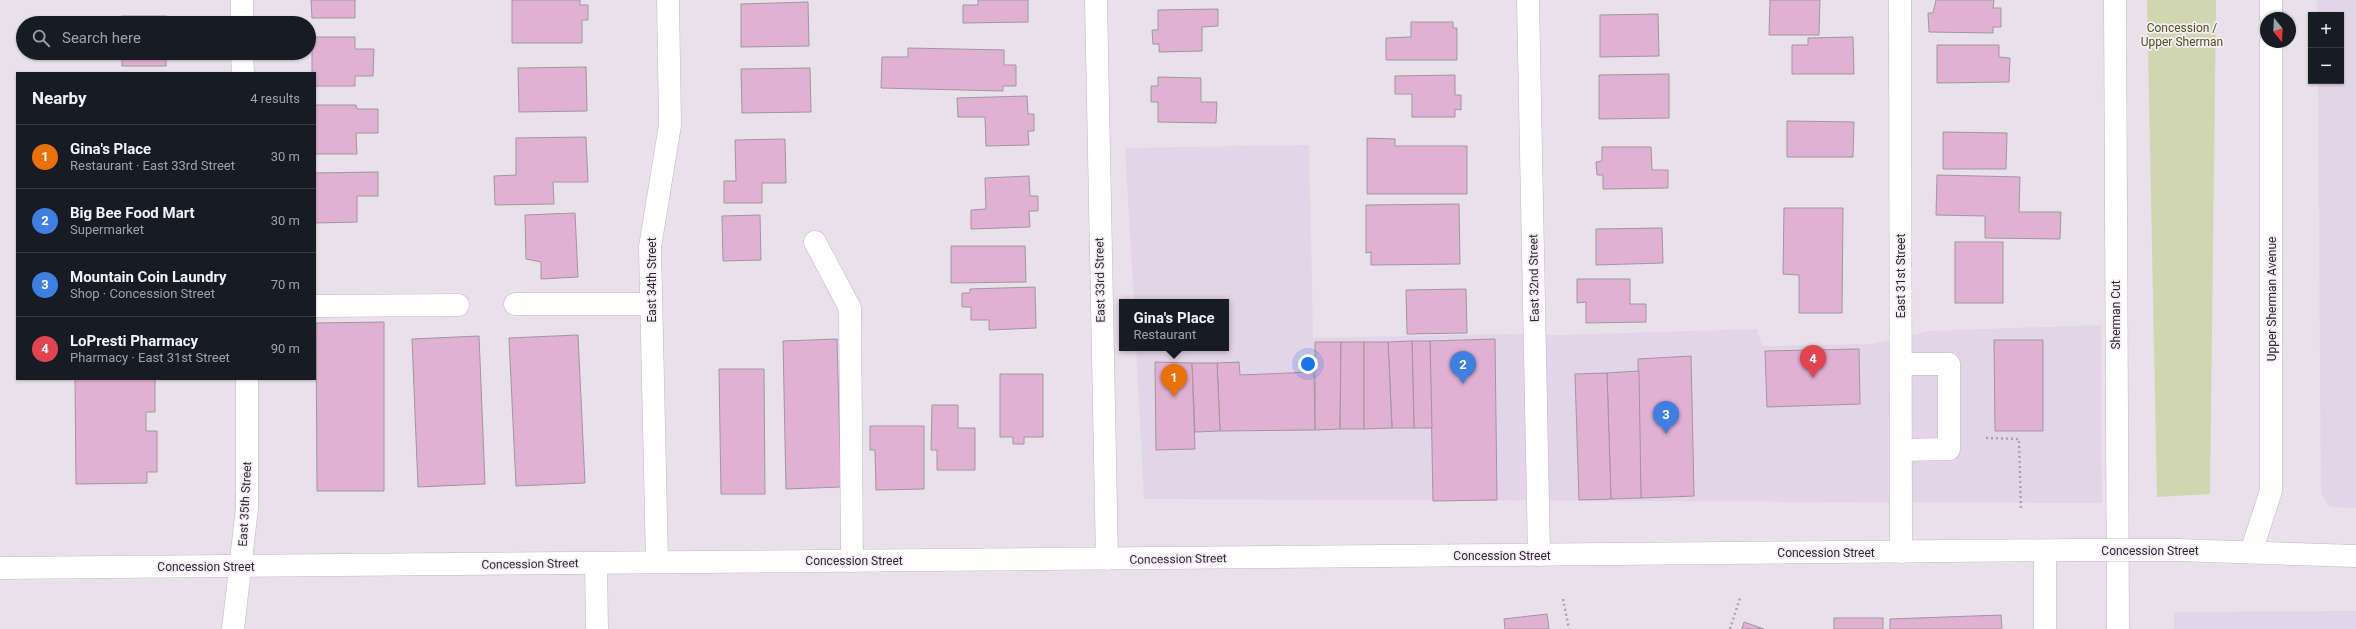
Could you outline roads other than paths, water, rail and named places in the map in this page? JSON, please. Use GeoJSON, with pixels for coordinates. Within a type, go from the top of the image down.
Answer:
{"type":"FeatureCollection","features":[{"type":"Feature","properties":{"kind":"main road"},"geometry":{"type":"LineString","coordinates":[[242,0],[242,16]]}},
{"type":"Feature","properties":{"kind":"main road","name":"East 34th Street"},"geometry":{"type":"LineString","coordinates":[[657,562],[650,246],[670,125],[668,0]]}},
{"type":"Feature","properties":{"kind":"main road","name":"East 33rd Street"},"geometry":{"type":"LineString","coordinates":[[1096,0],[1099,243],[1107,559]]}},
{"type":"Feature","properties":{"kind":"main road","name":"East 32nd Street"},"geometry":{"type":"LineString","coordinates":[[1528,0],[1539,555]]}},
{"type":"Feature","properties":{"kind":"main road","name":"East 31st Street"},"geometry":{"type":"LineString","coordinates":[[1900,0],[1901,552]]}},
{"type":"Feature","properties":{"kind":"main road","name":"Sherman Cut"},"geometry":{"type":"LineString","coordinates":[[2115,0],[2118,629]]}},
{"type":"Feature","properties":{"kind":"main road"},"geometry":{"type":"LineString","coordinates":[[2271,0],[2271,12]]}},
{"type":"Feature","properties":{"kind":"main road","name":"Upper Sherman Avenue"},"geometry":{"type":"LineString","coordinates":[[2251,552],[2271,491],[2271,48]]}},
{"type":"Feature","properties":{"kind":"main road"},"geometry":{"type":"LineString","coordinates":[[242,60],[243,72]]}},
{"type":"Feature","properties":{"kind":"main road"},"geometry":{"type":"LineString","coordinates":[[815,242],[850,308],[852,561]]}},
{"type":"Feature","properties":{"kind":"main road"},"geometry":{"type":"LineString","coordinates":[[515,304],[651,304]]}},
{"type":"Feature","properties":{"kind":"main road"},"geometry":{"type":"LineString","coordinates":[[316,306],[458,305]]}},
{"type":"Feature","properties":{"kind":"main road"},"geometry":{"type":"LineString","coordinates":[[1901,364],[1949,364],[1949,449],[1901,450]]}},
{"type":"Feature","properties":{"kind":"main road","name":"East 35th Street"},"geometry":{"type":"LineString","coordinates":[[233,629],[247,508],[247,380]]}},
{"type":"Feature","properties":{"kind":"main road","name":"Concession Street"},"geometry":{"type":"LineString","coordinates":[[0,568],[2077,550],[2177,550],[2356,556]]}},
{"type":"Feature","properties":{"kind":"main road"},"geometry":{"type":"LineString","coordinates":[[2045,551],[2045,629]]}},
{"type":"Feature","properties":{"kind":"main road"},"geometry":{"type":"LineString","coordinates":[[596,563],[597,629]]}},
{"type":"Feature","properties":{"kind":"place","name":"LoPresti Pharmacy"},"geometry":{"type":"Point","coordinates":[1813,378]}},
{"type":"Feature","properties":{"kind":"place","name":"Big Bee Food Mart"},"geometry":{"type":"Point","coordinates":[1463,384]}},
{"type":"Feature","properties":{"kind":"place","name":"Gina's Place"},"geometry":{"type":"Point","coordinates":[1174,397]}},
{"type":"Feature","properties":{"kind":"place","name":"Mountain Coin Laundry"},"geometry":{"type":"Point","coordinates":[1666,434]}},
{"type":"Feature","properties":{"kind":"park label","name":"Concession / Upper Sherman"},"geometry":{"type":"Point","coordinates":[2182,35]}}]}
